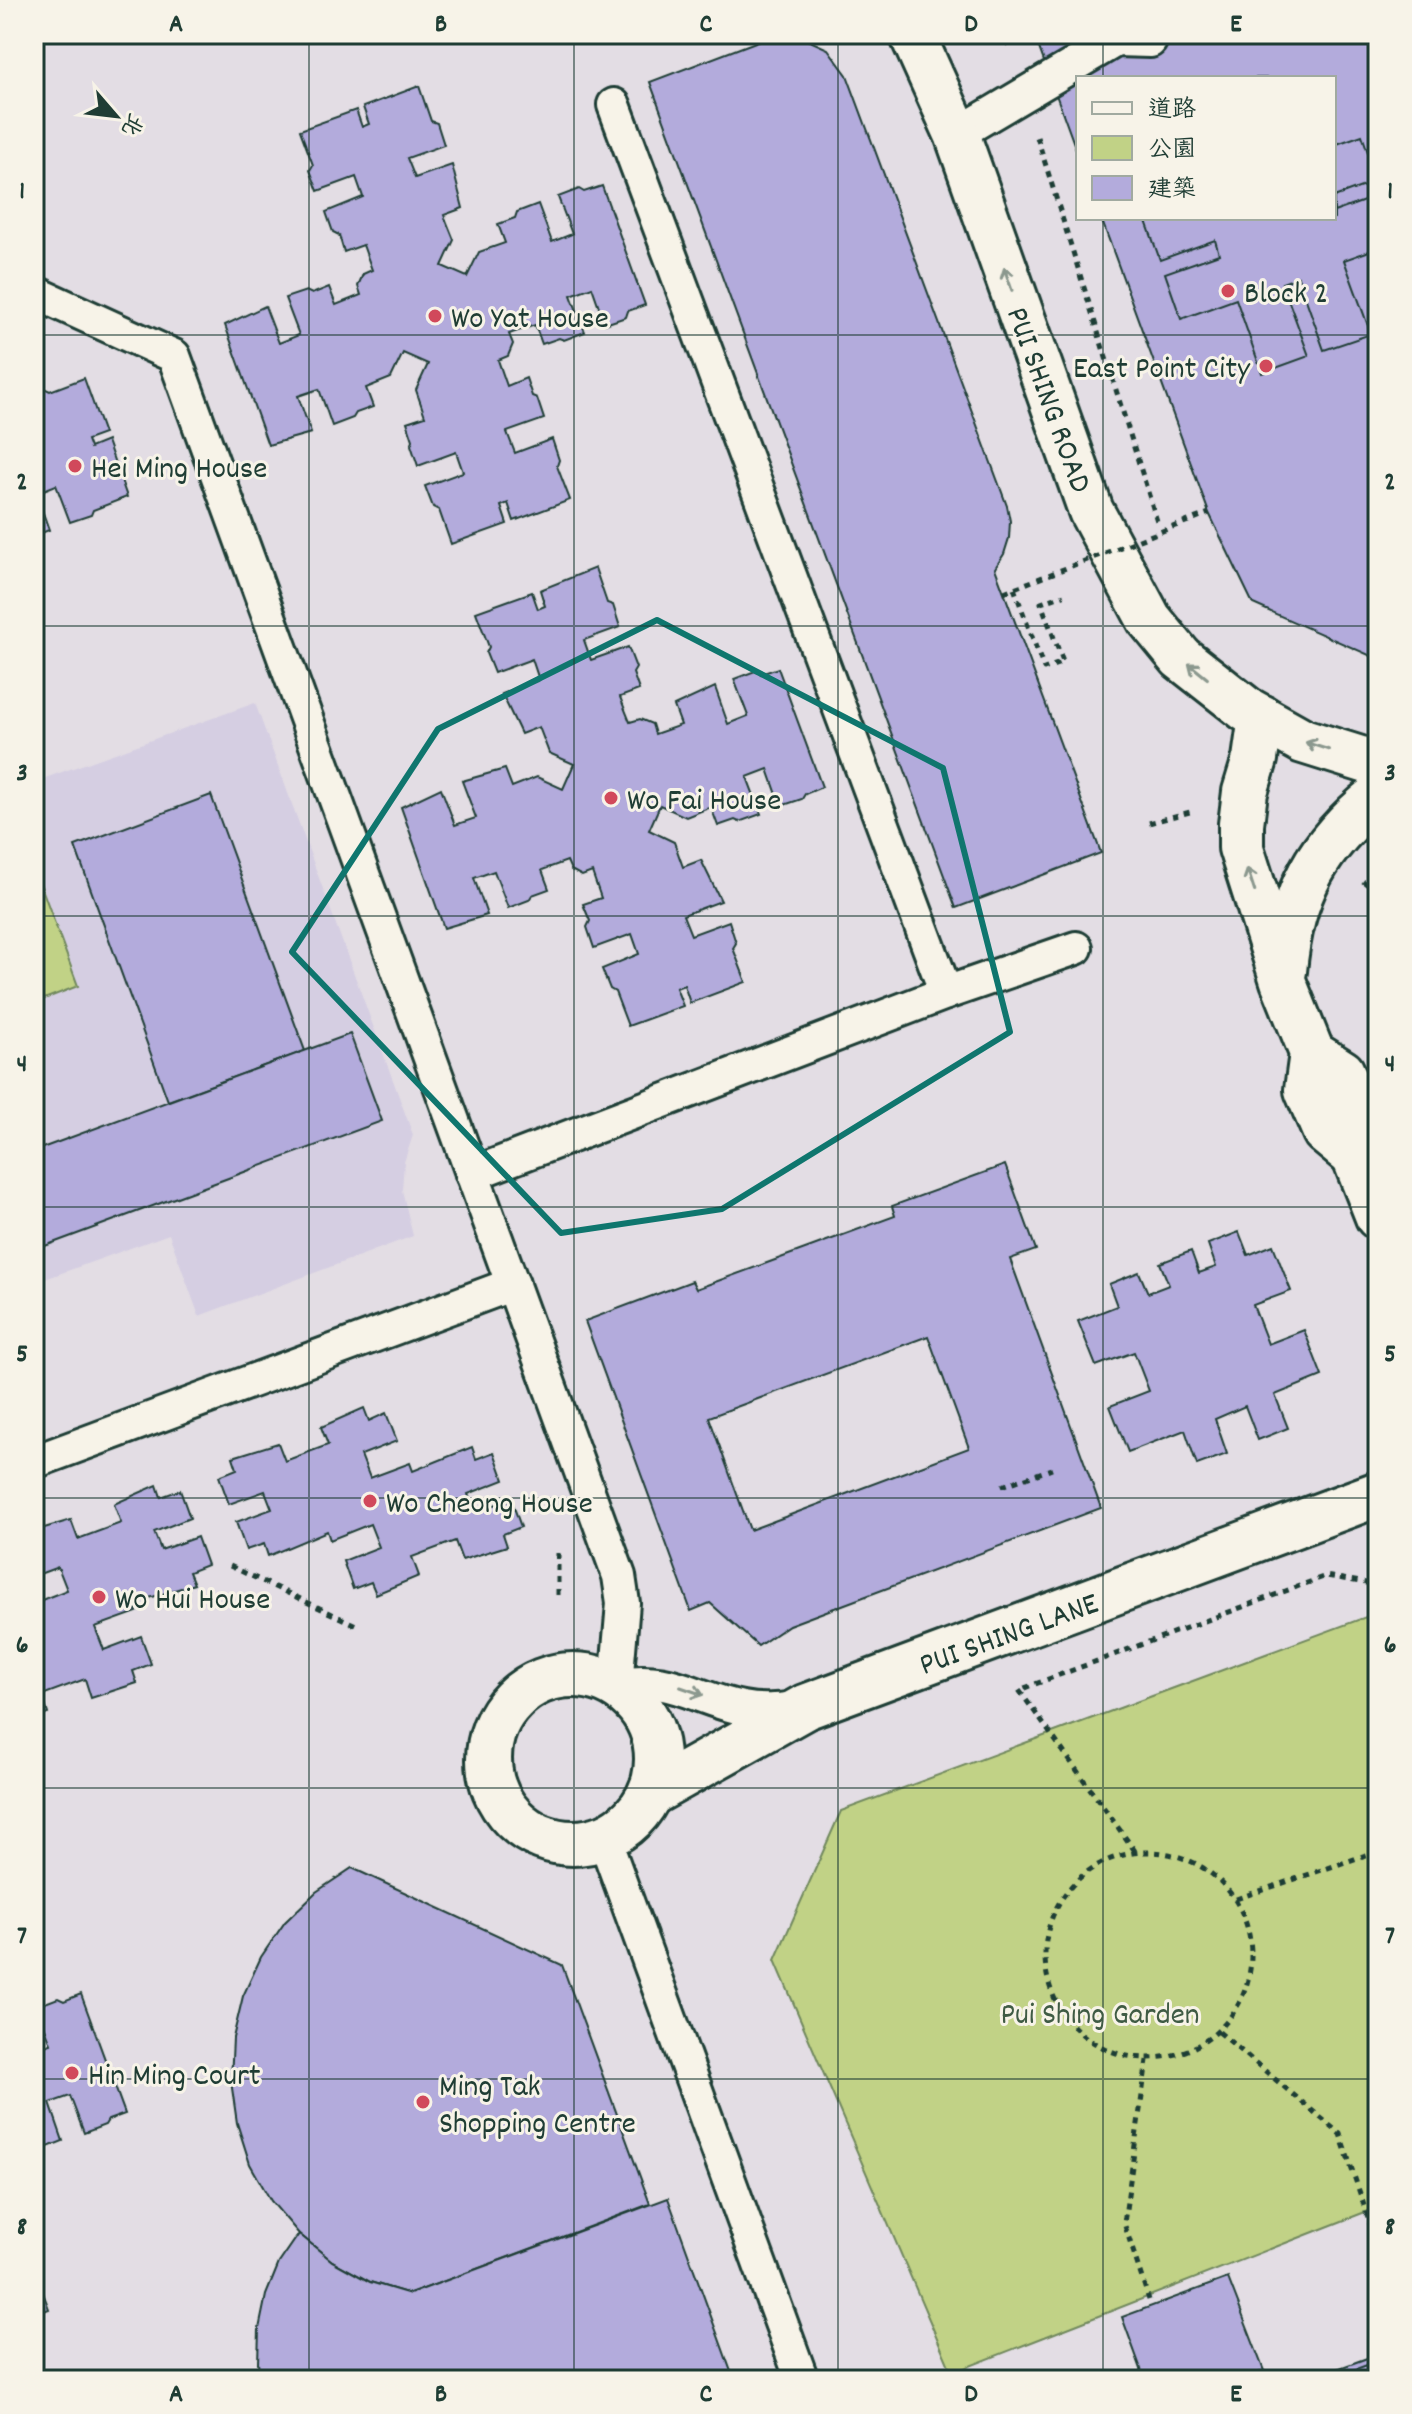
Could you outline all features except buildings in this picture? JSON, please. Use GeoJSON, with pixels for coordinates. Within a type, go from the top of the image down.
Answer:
{"type":"FeatureCollection","features":[{"type":"Feature","properties":{"kind":"street","name":"PUI SHING ROAD"},"geometry":{"type":"LineString","coordinates":[[912,34],[957,134],[1091,511],[1149,619],[1181,658],[1261,717],[1303,741],[1367,761],[1378,760]]}},
{"type":"Feature","properties":{"kind":"street"},"geometry":{"type":"LineString","coordinates":[[1261,717],[1255,759],[1245,792],[1241,848],[1283,981],[1312,1053],[1342,1072],[1360,1116],[1354,1156],[1378,1217]]}},
{"type":"Feature","properties":{"kind":"street"},"geometry":{"type":"LineString","coordinates":[[1283,981],[1287,935],[1295,904],[1325,851],[1357,813],[1378,796]]}},
{"type":"Feature","properties":{"kind":"street","name":"PUI SHING LANE"},"geometry":{"type":"LineString","coordinates":[[616,1685],[589,1676],[561,1675],[534,1684],[511,1701],[495,1725],[488,1752],[491,1781],[503,1807],[522,1828],[548,1840],[576,1844],[604,1838],[623,1827],[639,1812],[650,1794],[805,1707],[1378,1494]]}},
{"type":"Feature","properties":{"kind":"street"},"geometry":{"type":"LineString","coordinates":[[616,1685],[635,1701],[653,1733],[656,1770],[650,1794]]}},
{"type":"Feature","properties":{"kind":"lane"},"geometry":{"type":"LineString","coordinates":[[957,134],[1116,40],[1150,41]]}},
{"type":"Feature","properties":{"kind":"lane"},"geometry":{"type":"LineString","coordinates":[[614,105],[946,993]]}},
{"type":"Feature","properties":{"kind":"lane"},"geometry":{"type":"LineString","coordinates":[[34,292],[174,356],[619,1576],[623,1603],[616,1685],[635,1681],[661,1683],[686,1688],[741,1708],[773,1711],[805,1707]]}},
{"type":"Feature","properties":{"kind":"lane"},"geometry":{"type":"LineString","coordinates":[[472,1174],[946,993],[1076,948]]}},
{"type":"Feature","properties":{"kind":"lane"},"geometry":{"type":"LineString","coordinates":[[34,1462],[513,1284]]}},
{"type":"Feature","properties":{"kind":"lane"},"geometry":{"type":"LineString","coordinates":[[604,1838],[802,2380]]}},
{"type":"Feature","properties":{"kind":"path"},"geometry":{"type":"LineString","coordinates":[[1007,40],[1161,533]]}},
{"type":"Feature","properties":{"kind":"path"},"geometry":{"type":"LineString","coordinates":[[1004,592],[1209,513]]}},
{"type":"Feature","properties":{"kind":"path"},"geometry":{"type":"LineString","coordinates":[[1014,588],[1044,669],[1063,662],[1041,603],[1064,595]]}},
{"type":"Feature","properties":{"kind":"path"},"geometry":{"type":"LineString","coordinates":[[1149,823],[1201,808]]}},
{"type":"Feature","properties":{"kind":"path"},"geometry":{"type":"LineString","coordinates":[[1002,1486],[1052,1469]]}},
{"type":"Feature","properties":{"kind":"path"},"geometry":{"type":"LineString","coordinates":[[558,1553],[558,1596]]}},
{"type":"Feature","properties":{"kind":"path"},"geometry":{"type":"LineString","coordinates":[[230,1566],[360,1627]]}},
{"type":"Feature","properties":{"kind":"path"},"geometry":{"type":"LineString","coordinates":[[1135,1851],[1019,1690],[1326,1576],[1378,1585]]}},
{"type":"Feature","properties":{"kind":"path"},"geometry":{"type":"LineString","coordinates":[[1135,1851],[1165,1852],[1193,1861],[1217,1877],[1236,1899],[1249,1933],[1251,1968],[1240,2003],[1219,2032],[1197,2047],[1173,2057],[1147,2060],[1113,2054],[1082,2037],[1059,2011],[1046,1979],[1044,1944],[1054,1911],[1074,1882],[1102,1862],[1135,1851]]}},
{"type":"Feature","properties":{"kind":"path"},"geometry":{"type":"LineString","coordinates":[[1236,1899],[1378,1851]]}},
{"type":"Feature","properties":{"kind":"path"},"geometry":{"type":"LineString","coordinates":[[1219,2032],[1340,2134],[1378,2247]]}},
{"type":"Feature","properties":{"kind":"path"},"geometry":{"type":"LineString","coordinates":[[1147,2060],[1124,2223],[1149,2300]]}},
{"type":"Feature","properties":{"kind":"highlighted area"},"geometry":{"type":"Polygon","coordinates":[[[657,620],[943,768],[1010,1032],[722,1209],[561,1233],[292,952],[438,729],[657,620]]]}},
{"type":"Feature","properties":{"kind":"shaded area"},"geometry":{"type":"Polygon","coordinates":[[[255,703],[413,1135],[404,1162],[402,1190],[413,1236],[199,1316],[169,1234],[34,1283],[34,782],[255,703]]]}},
{"type":"Feature","properties":{"kind":"green space"},"geometry":{"type":"Polygon","coordinates":[[[37,875],[78,986],[34,1003],[34,876],[37,875]]]}},
{"type":"Feature","properties":{"kind":"green space","name":"Pui Shing Garden"},"geometry":{"type":"Polygon","coordinates":[[[1374,1614],[1378,1616],[1378,2207],[952,2373],[775,1960],[841,1811],[1374,1614]]]}},
{"type":"Feature","properties":{"kind":"place","name":"Block 2"},"geometry":{"type":"Point","coordinates":[1228,291]}},
{"type":"Feature","properties":{"kind":"place","name":"Wo Yat House"},"geometry":{"type":"Point","coordinates":[435,316]}},
{"type":"Feature","properties":{"kind":"place","name":"East Point City"},"geometry":{"type":"Point","coordinates":[1266,366]}},
{"type":"Feature","properties":{"kind":"place","name":"Hei Ming House"},"geometry":{"type":"Point","coordinates":[75,466]}},
{"type":"Feature","properties":{"kind":"place","name":"Wo Fai House"},"geometry":{"type":"Point","coordinates":[611,798]}},
{"type":"Feature","properties":{"kind":"place","name":"Wo Cheong House"},"geometry":{"type":"Point","coordinates":[370,1501]}},
{"type":"Feature","properties":{"kind":"place","name":"Wo Hui House"},"geometry":{"type":"Point","coordinates":[99,1597]}},
{"type":"Feature","properties":{"kind":"place","name":"Hin Ming Court"},"geometry":{"type":"Point","coordinates":[72,2073]}},
{"type":"Feature","properties":{"kind":"place","name":"Ming Tak Shopping Centre"},"geometry":{"type":"Point","coordinates":[423,2102]}}]}
